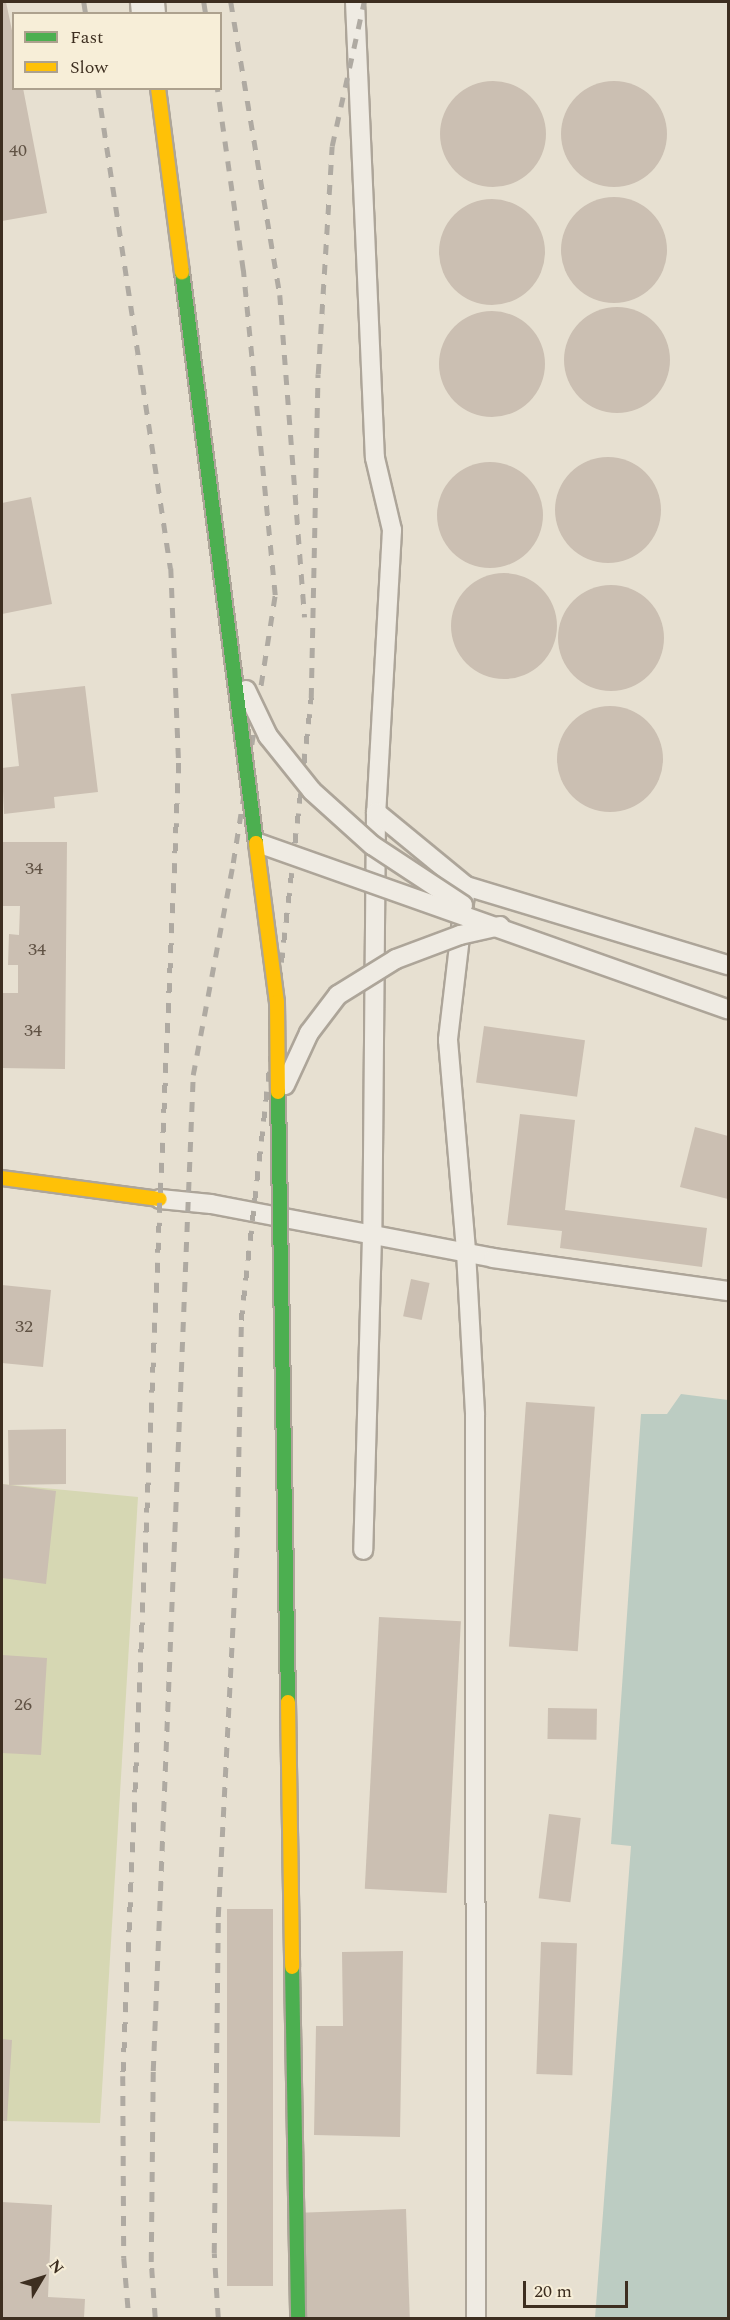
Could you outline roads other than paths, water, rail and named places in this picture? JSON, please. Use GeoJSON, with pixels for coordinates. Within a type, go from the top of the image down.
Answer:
{"type":"FeatureCollection","features":[{"type":"Feature","properties":{"kind":"street"},"geometry":{"type":"LineString","coordinates":[[158,90],[277,1002],[298,2319]]}},
{"type":"Feature","properties":{"kind":"street"},"geometry":{"type":"LineString","coordinates":[[2,1178],[160,1199]]}},
{"type":"Feature","properties":{"kind":"lane"},"geometry":{"type":"LineString","coordinates":[[355,2],[375,458],[392,530],[376,812],[372,1236],[363,1550]]}},
{"type":"Feature","properties":{"kind":"lane"},"geometry":{"type":"LineString","coordinates":[[233,664],[268,736],[312,791],[372,845],[500,926]]}},
{"type":"Feature","properties":{"kind":"lane"},"geometry":{"type":"LineString","coordinates":[[376,812],[466,886],[729,965]]}},
{"type":"Feature","properties":{"kind":"lane"},"geometry":{"type":"LineString","coordinates":[[258,843],[500,926],[729,1009]]}},
{"type":"Feature","properties":{"kind":"lane"},"geometry":{"type":"LineString","coordinates":[[466,886],[448,1040],[466,1252],[475,1415],[476,2319]]}},
{"type":"Feature","properties":{"kind":"lane"},"geometry":{"type":"LineString","coordinates":[[280,1096],[309,1034],[338,995],[396,959],[460,935],[500,926]]}},
{"type":"Feature","properties":{"kind":"lane"},"geometry":{"type":"LineString","coordinates":[[160,1199],[211,1204],[466,1252],[729,1291]]}},
{"type":"Feature","properties":{"kind":"railway"},"geometry":{"type":"LineString","coordinates":[[84,2],[86,12]]}},
{"type":"Feature","properties":{"kind":"railway"},"geometry":{"type":"LineString","coordinates":[[204,2],[206,12]]}},
{"type":"Feature","properties":{"kind":"railway"},"geometry":{"type":"LineString","coordinates":[[231,2],[280,295],[305,617]]}},
{"type":"Feature","properties":{"kind":"railway"},"geometry":{"type":"LineString","coordinates":[[218,2318],[214,2253],[218,1917],[237,1537],[241,1320],[311,698],[318,374],[332,146],[364,2]]}},
{"type":"Feature","properties":{"kind":"railway"},"geometry":{"type":"LineString","coordinates":[[98,90],[171,568],[179,763],[123,2076],[124,2258],[129,2318]]}},
{"type":"Feature","properties":{"kind":"railway"},"geometry":{"type":"LineString","coordinates":[[155,2318],[151,2262],[153,2071],[193,1075],[233,863],[275,595],[243,270],[217,90]]}}]}
